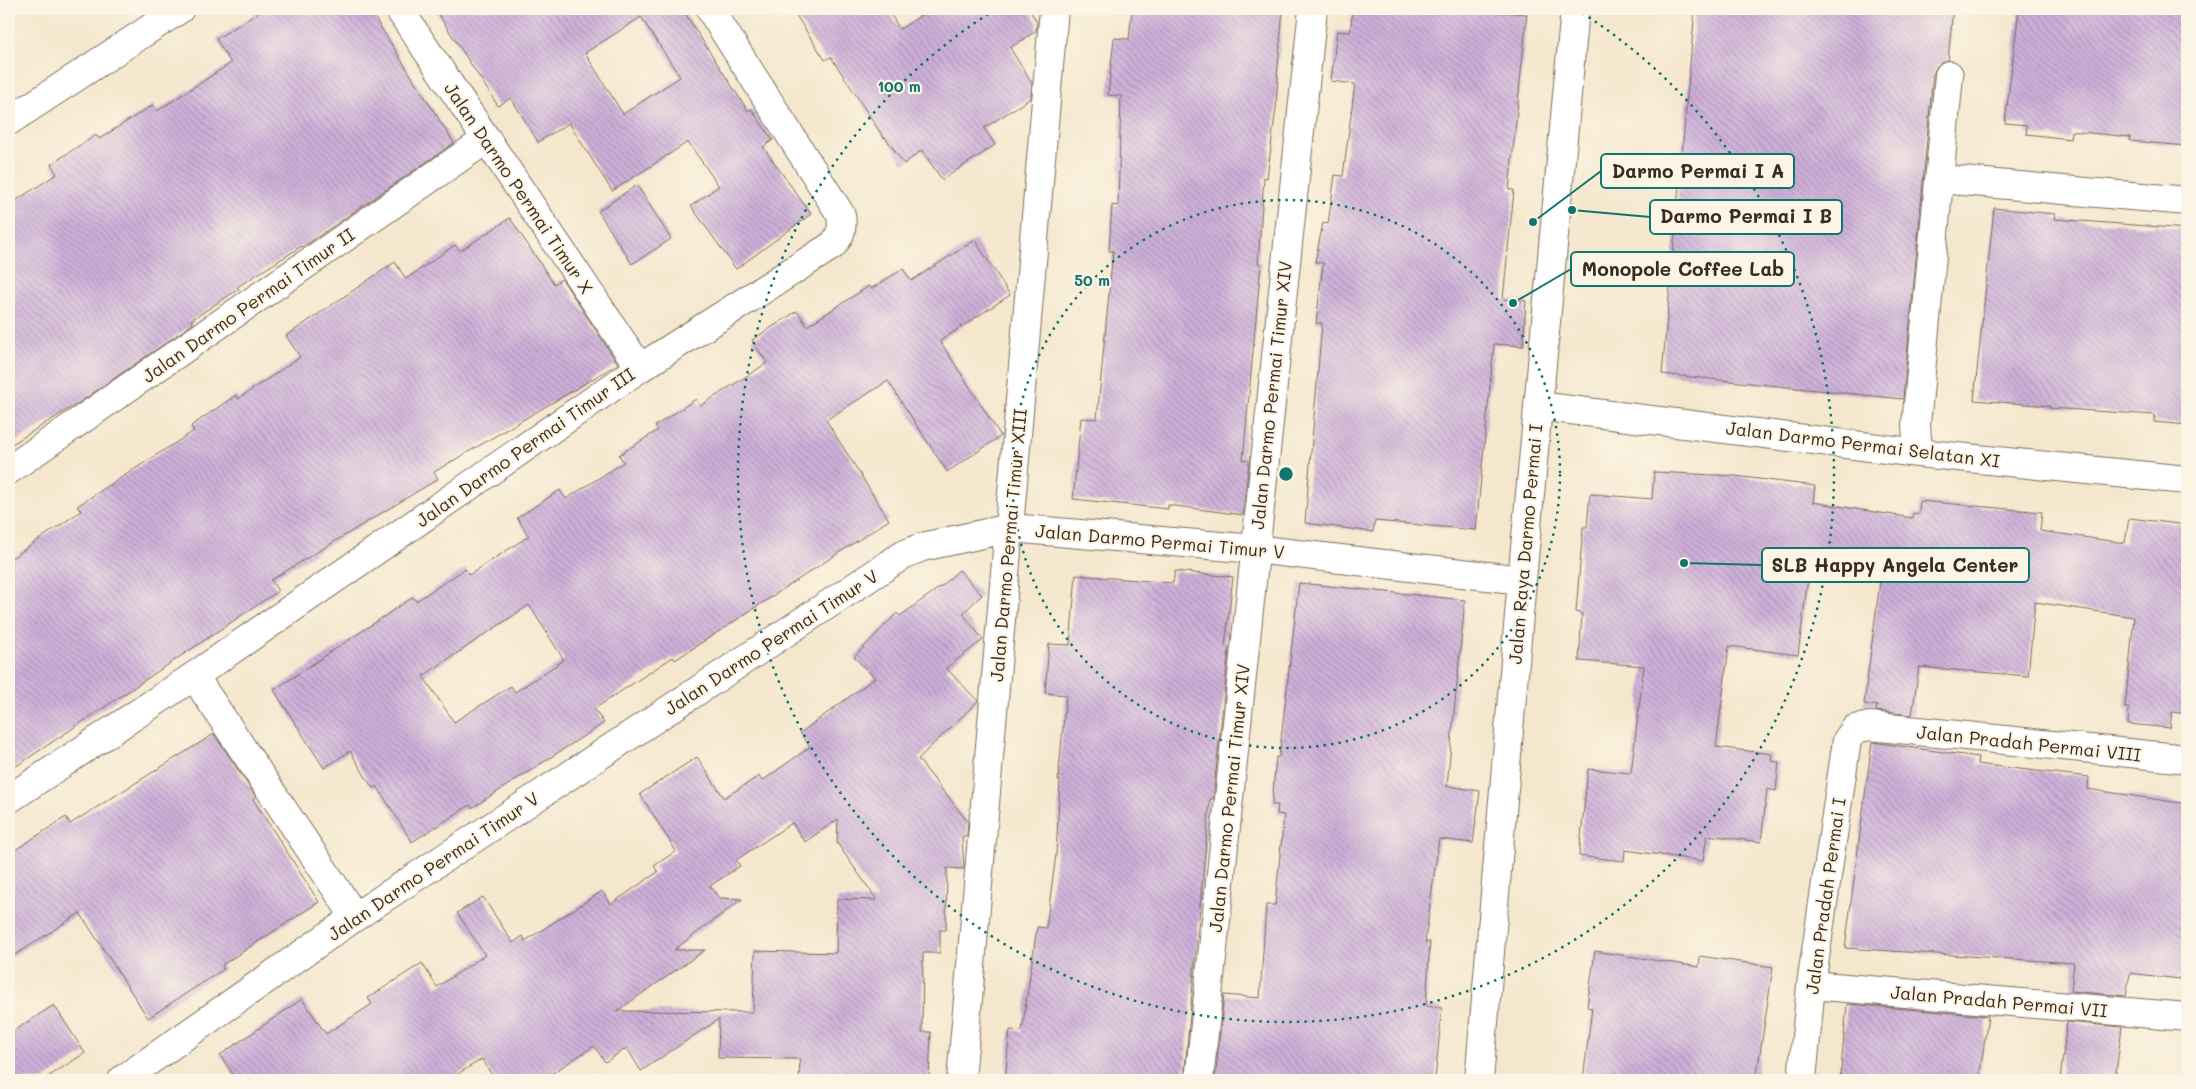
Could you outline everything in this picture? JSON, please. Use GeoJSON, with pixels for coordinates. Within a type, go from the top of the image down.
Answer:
{"type":"FeatureCollection","features":[{"type":"Feature","properties":{"kind":"street"},"geometry":{"type":"LineString","coordinates":[[9,121],[180,9]]}},
{"type":"Feature","properties":{"kind":"street","name":"Jalan Darmo Permai Timur X"},"geometry":{"type":"LineString","coordinates":[[399,9],[640,368]]}},
{"type":"Feature","properties":{"kind":"street","name":"Jalan Darmo Permai Timur III"},"geometry":{"type":"LineString","coordinates":[[9,799],[194,676],[640,368],[833,246],[840,236],[843,225],[841,215],[710,9]]}},
{"type":"Feature","properties":{"kind":"street","name":"Jalan Darmo Permai Timur XIII"},"geometry":{"type":"LineString","coordinates":[[961,1080],[1054,9]]}},
{"type":"Feature","properties":{"kind":"street","name":"Jalan Darmo Permai Timur XIV"},"geometry":{"type":"LineString","coordinates":[[1199,1080],[1313,9]]}},
{"type":"Feature","properties":{"kind":"street","name":"Jalan Raya Darmo Permai I"},"geometry":{"type":"LineString","coordinates":[[1479,1080],[1522,580],[1576,9]]}},
{"type":"Feature","properties":{"kind":"street"},"geometry":{"type":"LineString","coordinates":[[1918,453],[1916,425],[1949,76]]}},
{"type":"Feature","properties":{"kind":"street","name":"Jalan Darmo Permai Timur II"},"geometry":{"type":"LineString","coordinates":[[9,470],[486,140]]}},
{"type":"Feature","properties":{"kind":"street"},"geometry":{"type":"LineString","coordinates":[[1940,179],[2187,201]]}},
{"type":"Feature","properties":{"kind":"street","name":"Jalan Darmo Permai Selatan XI"},"geometry":{"type":"LineString","coordinates":[[1538,406],[1918,453],[2187,480]]}},
{"type":"Feature","properties":{"kind":"street","name":"Jalan Darmo Permai Timur V"},"geometry":{"type":"LineString","coordinates":[[122,1080],[355,917],[903,555],[922,547],[1010,528],[1255,549],[1522,580]]}},
{"type":"Feature","properties":{"kind":"street"},"geometry":{"type":"LineString","coordinates":[[194,676],[355,917]]}},
{"type":"Feature","properties":{"kind":"street","name":"Jalan Pradah Permai VIII"},"geometry":{"type":"LineString","coordinates":[[1870,726],[2187,759]]}},
{"type":"Feature","properties":{"kind":"street","name":"Jalan Pradah Permai I"},"geometry":{"type":"LineString","coordinates":[[1802,1080],[1811,985],[1847,740],[1855,729],[1870,726]]}},
{"type":"Feature","properties":{"kind":"street","name":"Jalan Pradah Permai VII"},"geometry":{"type":"LineString","coordinates":[[1811,985],[2187,1017]]}},
{"type":"Feature","properties":{"kind":"building"},"geometry":{"type":"Polygon","coordinates":[[[264,9],[369,9],[454,143],[303,247],[237,287],[239,289],[191,320],[193,324],[83,400],[9,446],[9,205],[57,174],[51,164],[96,135],[99,139],[153,105],[157,111],[231,63],[216,39],[264,9]]]}},
{"type":"Feature","properties":{"kind":"building"},"geometry":{"type":"Polygon","coordinates":[[[435,9],[682,9],[748,111],[751,109],[773,140],[763,147],[811,214],[736,269],[691,206],[719,186],[688,142],[612,191],[569,123],[538,142],[511,98],[498,106],[435,9]],[[641,17],[585,53],[623,114],[680,77],[641,17]]]}},
{"type":"Feature","properties":{"kind":"building"},"geometry":{"type":"Polygon","coordinates":[[[792,9],[887,9],[900,29],[931,9],[1029,9],[1037,22],[1036,31],[1010,48],[1032,83],[1031,98],[984,128],[995,145],[942,180],[922,150],[904,164],[884,138],[831,57],[825,60],[792,9]]]}},
{"type":"Feature","properties":{"kind":"building"},"geometry":{"type":"Polygon","coordinates":[[[1132,9],[1283,9],[1276,108],[1267,178],[1264,177],[1258,263],[1261,264],[1243,460],[1249,460],[1243,515],[1168,505],[1168,509],[1073,499],[1081,418],[1097,419],[1113,251],[1109,251],[1112,205],[1118,206],[1121,96],[1108,95],[1114,38],[1129,39],[1132,9]]]}},
{"type":"Feature","properties":{"kind":"building"},"geometry":{"type":"Polygon","coordinates":[[[1353,9],[1499,9],[1498,12],[1527,14],[1509,190],[1514,190],[1503,299],[1526,301],[1523,346],[1494,344],[1476,530],[1375,521],[1373,532],[1305,523],[1322,323],[1316,323],[1323,263],[1315,262],[1323,223],[1328,224],[1335,175],[1343,176],[1355,84],[1331,81],[1337,31],[1350,32],[1353,9]]]}},
{"type":"Feature","properties":{"kind":"building"},"geometry":{"type":"Polygon","coordinates":[[[1695,9],[1953,9],[1948,60],[1937,66],[1933,74],[1903,399],[1662,374],[1695,9]]]}},
{"type":"Feature","properties":{"kind":"building"},"geometry":{"type":"Polygon","coordinates":[[[2019,9],[2187,9],[2187,146],[2130,141],[2130,137],[2071,131],[2070,139],[2026,134],[2027,125],[2005,123],[2019,9]]]}},
{"type":"Feature","properties":{"kind":"building"},"geometry":{"type":"Polygon","coordinates":[[[637,185],[671,239],[632,264],[598,211],[637,185]]]}},
{"type":"Feature","properties":{"kind":"building"},"geometry":{"type":"Polygon","coordinates":[[[1994,208],[2055,214],[2054,219],[2187,229],[2187,425],[2154,422],[2155,415],[2049,408],[2050,406],[1974,400],[1994,208]]]}},
{"type":"Feature","properties":{"kind":"building"},"geometry":{"type":"Polygon","coordinates":[[[510,218],[554,284],[562,279],[618,364],[434,472],[438,479],[271,580],[278,591],[9,771],[9,560],[81,511],[77,506],[194,431],[191,426],[236,395],[238,399],[300,357],[286,336],[395,262],[406,279],[455,245],[460,251],[510,218]]]}},
{"type":"Feature","properties":{"kind":"building"},"geometry":{"type":"Polygon","coordinates":[[[975,240],[1010,295],[940,341],[1001,436],[947,472],[888,381],[826,420],[889,520],[675,660],[673,657],[594,709],[604,723],[472,808],[470,805],[412,842],[377,786],[373,789],[350,751],[324,768],[274,690],[413,597],[416,601],[465,569],[469,575],[529,536],[517,518],[560,490],[566,499],[624,462],[619,455],[658,430],[655,426],[696,399],[700,406],[767,363],[752,340],[797,311],[807,326],[869,286],[871,289],[903,269],[911,281],[975,240]],[[529,605],[423,676],[454,722],[511,686],[515,692],[564,660],[529,605]]]}},
{"type":"Feature","properties":{"kind":"building"},"geometry":{"type":"Polygon","coordinates":[[[1654,472],[1735,476],[1815,486],[1813,502],[1912,518],[1913,513],[1919,514],[1920,501],[2042,512],[2040,531],[2125,543],[2129,518],[2187,525],[2187,714],[2172,712],[2170,728],[2128,724],[2129,708],[2125,708],[2134,617],[2035,602],[2028,676],[1919,667],[1912,715],[1876,711],[1877,706],[1864,704],[1882,566],[1811,555],[1798,655],[1729,646],[1716,747],[1772,754],[1771,761],[1779,762],[1776,791],[1767,789],[1761,842],[1707,835],[1703,861],[1625,850],[1624,861],[1579,856],[1588,769],[1631,773],[1644,666],[1579,661],[1582,613],[1576,612],[1583,527],[1587,527],[1590,494],[1652,499],[1654,472]]]}},
{"type":"Feature","properties":{"kind":"building"},"geometry":{"type":"Polygon","coordinates":[[[959,570],[982,595],[963,613],[983,640],[946,668],[978,701],[918,759],[968,822],[967,835],[962,837],[964,869],[947,868],[946,930],[940,930],[940,953],[923,953],[922,1032],[931,1032],[929,1080],[799,1080],[800,1059],[718,1058],[719,1019],[641,1071],[627,1048],[605,1062],[594,1046],[542,1080],[495,1080],[482,1059],[448,1080],[237,1080],[220,1055],[302,999],[326,1034],[372,1004],[368,998],[422,963],[437,987],[485,955],[457,913],[483,897],[513,943],[523,936],[525,941],[602,891],[611,904],[658,872],[654,866],[676,851],[640,794],[697,757],[724,798],[759,776],[762,781],[810,747],[800,733],[875,678],[854,657],[897,613],[900,616],[943,585],[959,570]],[[838,819],[805,842],[792,823],[736,860],[740,866],[710,886],[719,898],[742,899],[674,950],[705,950],[617,1011],[753,1012],[755,951],[836,953],[837,899],[877,900],[837,843],[838,819]]]}},
{"type":"Feature","properties":{"kind":"building"},"geometry":{"type":"Polygon","coordinates":[[[1175,571],[1233,577],[1225,646],[1229,647],[1213,799],[1210,799],[1184,1080],[1005,1080],[1010,1030],[1022,1031],[1037,927],[1046,928],[1056,855],[1060,780],[1058,781],[1066,695],[1045,693],[1049,644],[1070,645],[1076,575],[1173,583],[1175,571]]]}},
{"type":"Feature","properties":{"kind":"building"},"geometry":{"type":"Polygon","coordinates":[[[1299,583],[1465,600],[1447,786],[1480,791],[1473,843],[1439,839],[1425,942],[1430,942],[1426,1006],[1442,1008],[1435,1080],[1215,1080],[1224,995],[1260,998],[1266,905],[1275,905],[1284,815],[1277,814],[1278,805],[1272,805],[1276,757],[1279,757],[1299,583]]]}},
{"type":"Feature","properties":{"kind":"building"},"geometry":{"type":"Polygon","coordinates":[[[214,734],[256,797],[253,799],[319,902],[222,965],[224,969],[148,1018],[80,913],[9,959],[9,854],[66,817],[70,824],[214,734]]]}},
{"type":"Feature","properties":{"kind":"building"},"geometry":{"type":"Polygon","coordinates":[[[1872,742],[1978,757],[1977,764],[2089,777],[2088,789],[2187,804],[2187,978],[2179,977],[2179,979],[2130,973],[2126,996],[2071,991],[2074,963],[1845,948],[1872,742]]]}},
{"type":"Feature","properties":{"kind":"building"},"geometry":{"type":"Polygon","coordinates":[[[1595,951],[1699,967],[1700,956],[1773,967],[1756,1080],[1583,1080],[1592,1008],[1587,1007],[1595,951]]]}},
{"type":"Feature","properties":{"kind":"building"},"geometry":{"type":"Polygon","coordinates":[[[1847,1004],[1988,1016],[1979,1080],[1840,1080],[1847,1004]]]}},
{"type":"Feature","properties":{"kind":"building"},"geometry":{"type":"Polygon","coordinates":[[[54,1005],[85,1053],[43,1080],[9,1080],[9,1034],[54,1005]]]}},
{"type":"Feature","properties":{"kind":"building"},"geometry":{"type":"Polygon","coordinates":[[[2067,1022],[2122,1027],[2115,1080],[2060,1080],[2067,1022]]]}},
{"type":"Feature","properties":{"kind":"place","name":"Darmo Permai I B"},"geometry":{"type":"Point","coordinates":[1572,210]}},
{"type":"Feature","properties":{"kind":"place","name":"Darmo Permai I A"},"geometry":{"type":"Point","coordinates":[1533,222]}},
{"type":"Feature","properties":{"kind":"place","name":"Monopole Coffee Lab"},"geometry":{"type":"Point","coordinates":[1513,303]}},
{"type":"Feature","properties":{"kind":"place","name":"SLB Happy Angela Center"},"geometry":{"type":"Point","coordinates":[1684,563]}}]}
